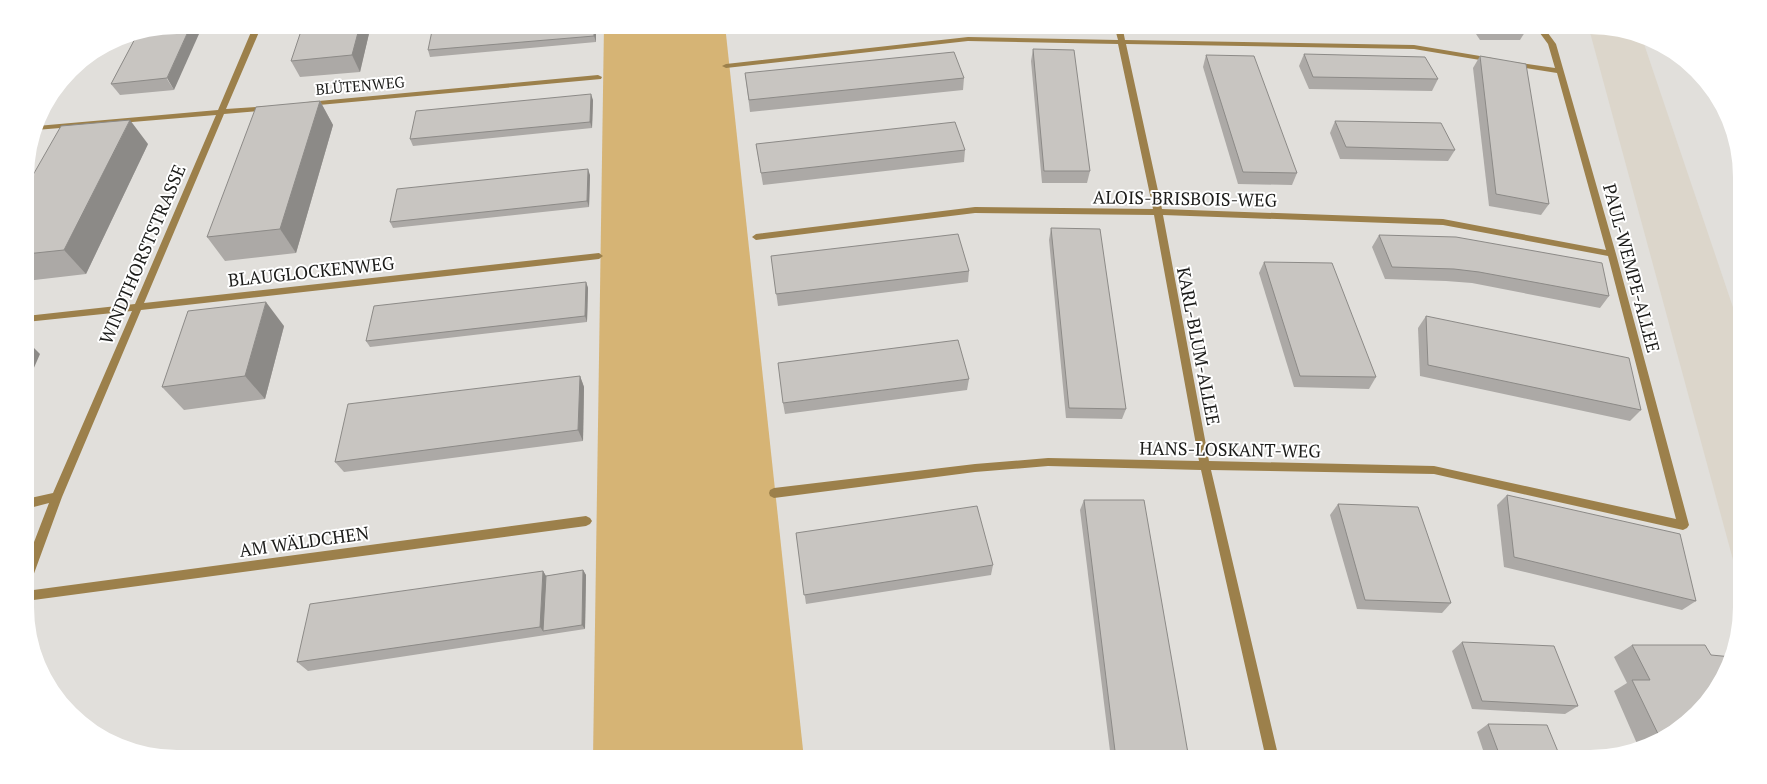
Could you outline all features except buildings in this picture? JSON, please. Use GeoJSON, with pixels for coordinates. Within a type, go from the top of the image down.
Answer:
{"type":"FeatureCollection","features":[{"type":"Feature","properties":{"kind":"street","name":"WINDTHORSTSTRASSE"},"geometry":{"type":"LineString","coordinates":[[34,558],[57,498],[254,34]]}},
{"type":"Feature","properties":{"kind":"street","name":"KARL-BLUM-ALLEE"},"geometry":{"type":"LineString","coordinates":[[1120,34],[1158,212],[1205,466],[1271,750]]}},
{"type":"Feature","properties":{"kind":"street","name":"PAUL-WEMPE-ALLEE"},"geometry":{"type":"LineString","coordinates":[[1545,34],[1552,44],[1612,254],[1682,525]]}},
{"type":"Feature","properties":{"kind":"street"},"geometry":{"type":"LineString","coordinates":[[726,66],[968,39],[1414,47],[1559,71]]}},
{"type":"Feature","properties":{"kind":"street","name":"BLÜTENWEG"},"geometry":{"type":"LineString","coordinates":[[298,105],[598,77]]}},
{"type":"Feature","properties":{"kind":"street"},"geometry":{"type":"LineString","coordinates":[[43,127],[279,107]]}},
{"type":"Feature","properties":{"kind":"street","name":"ALOIS-BRISBOIS-WEG"},"geometry":{"type":"LineString","coordinates":[[756,237],[975,210],[1158,212],[1443,222],[1612,254]]}},
{"type":"Feature","properties":{"kind":"street","name":"BLAUGLOCKENWEG"},"geometry":{"type":"LineString","coordinates":[[34,317],[600,256]]}},
{"type":"Feature","properties":{"kind":"street","name":"HANS-LOSKANT-WEG"},"geometry":{"type":"LineString","coordinates":[[774,493],[975,468],[1048,462],[1434,470],[1682,525]]}},
{"type":"Feature","properties":{"kind":"street"},"geometry":{"type":"LineString","coordinates":[[34,502],[57,498]]}},
{"type":"Feature","properties":{"kind":"street","name":"AM WÄLDCHEN"},"geometry":{"type":"LineString","coordinates":[[34,595],[586,520]]}},
{"type":"Feature","properties":{"kind":"shaded area"},"geometry":{"type":"Polygon","coordinates":[[[604,34],[726,34],[803,750],[593,750],[604,34]]]}},
{"type":"Feature","properties":{"kind":"shaded area"},"geometry":{"type":"Polygon","coordinates":[[[1590,34],[1609,35],[1644,45],[1733,307],[1733,560],[1590,34]]]}}]}
